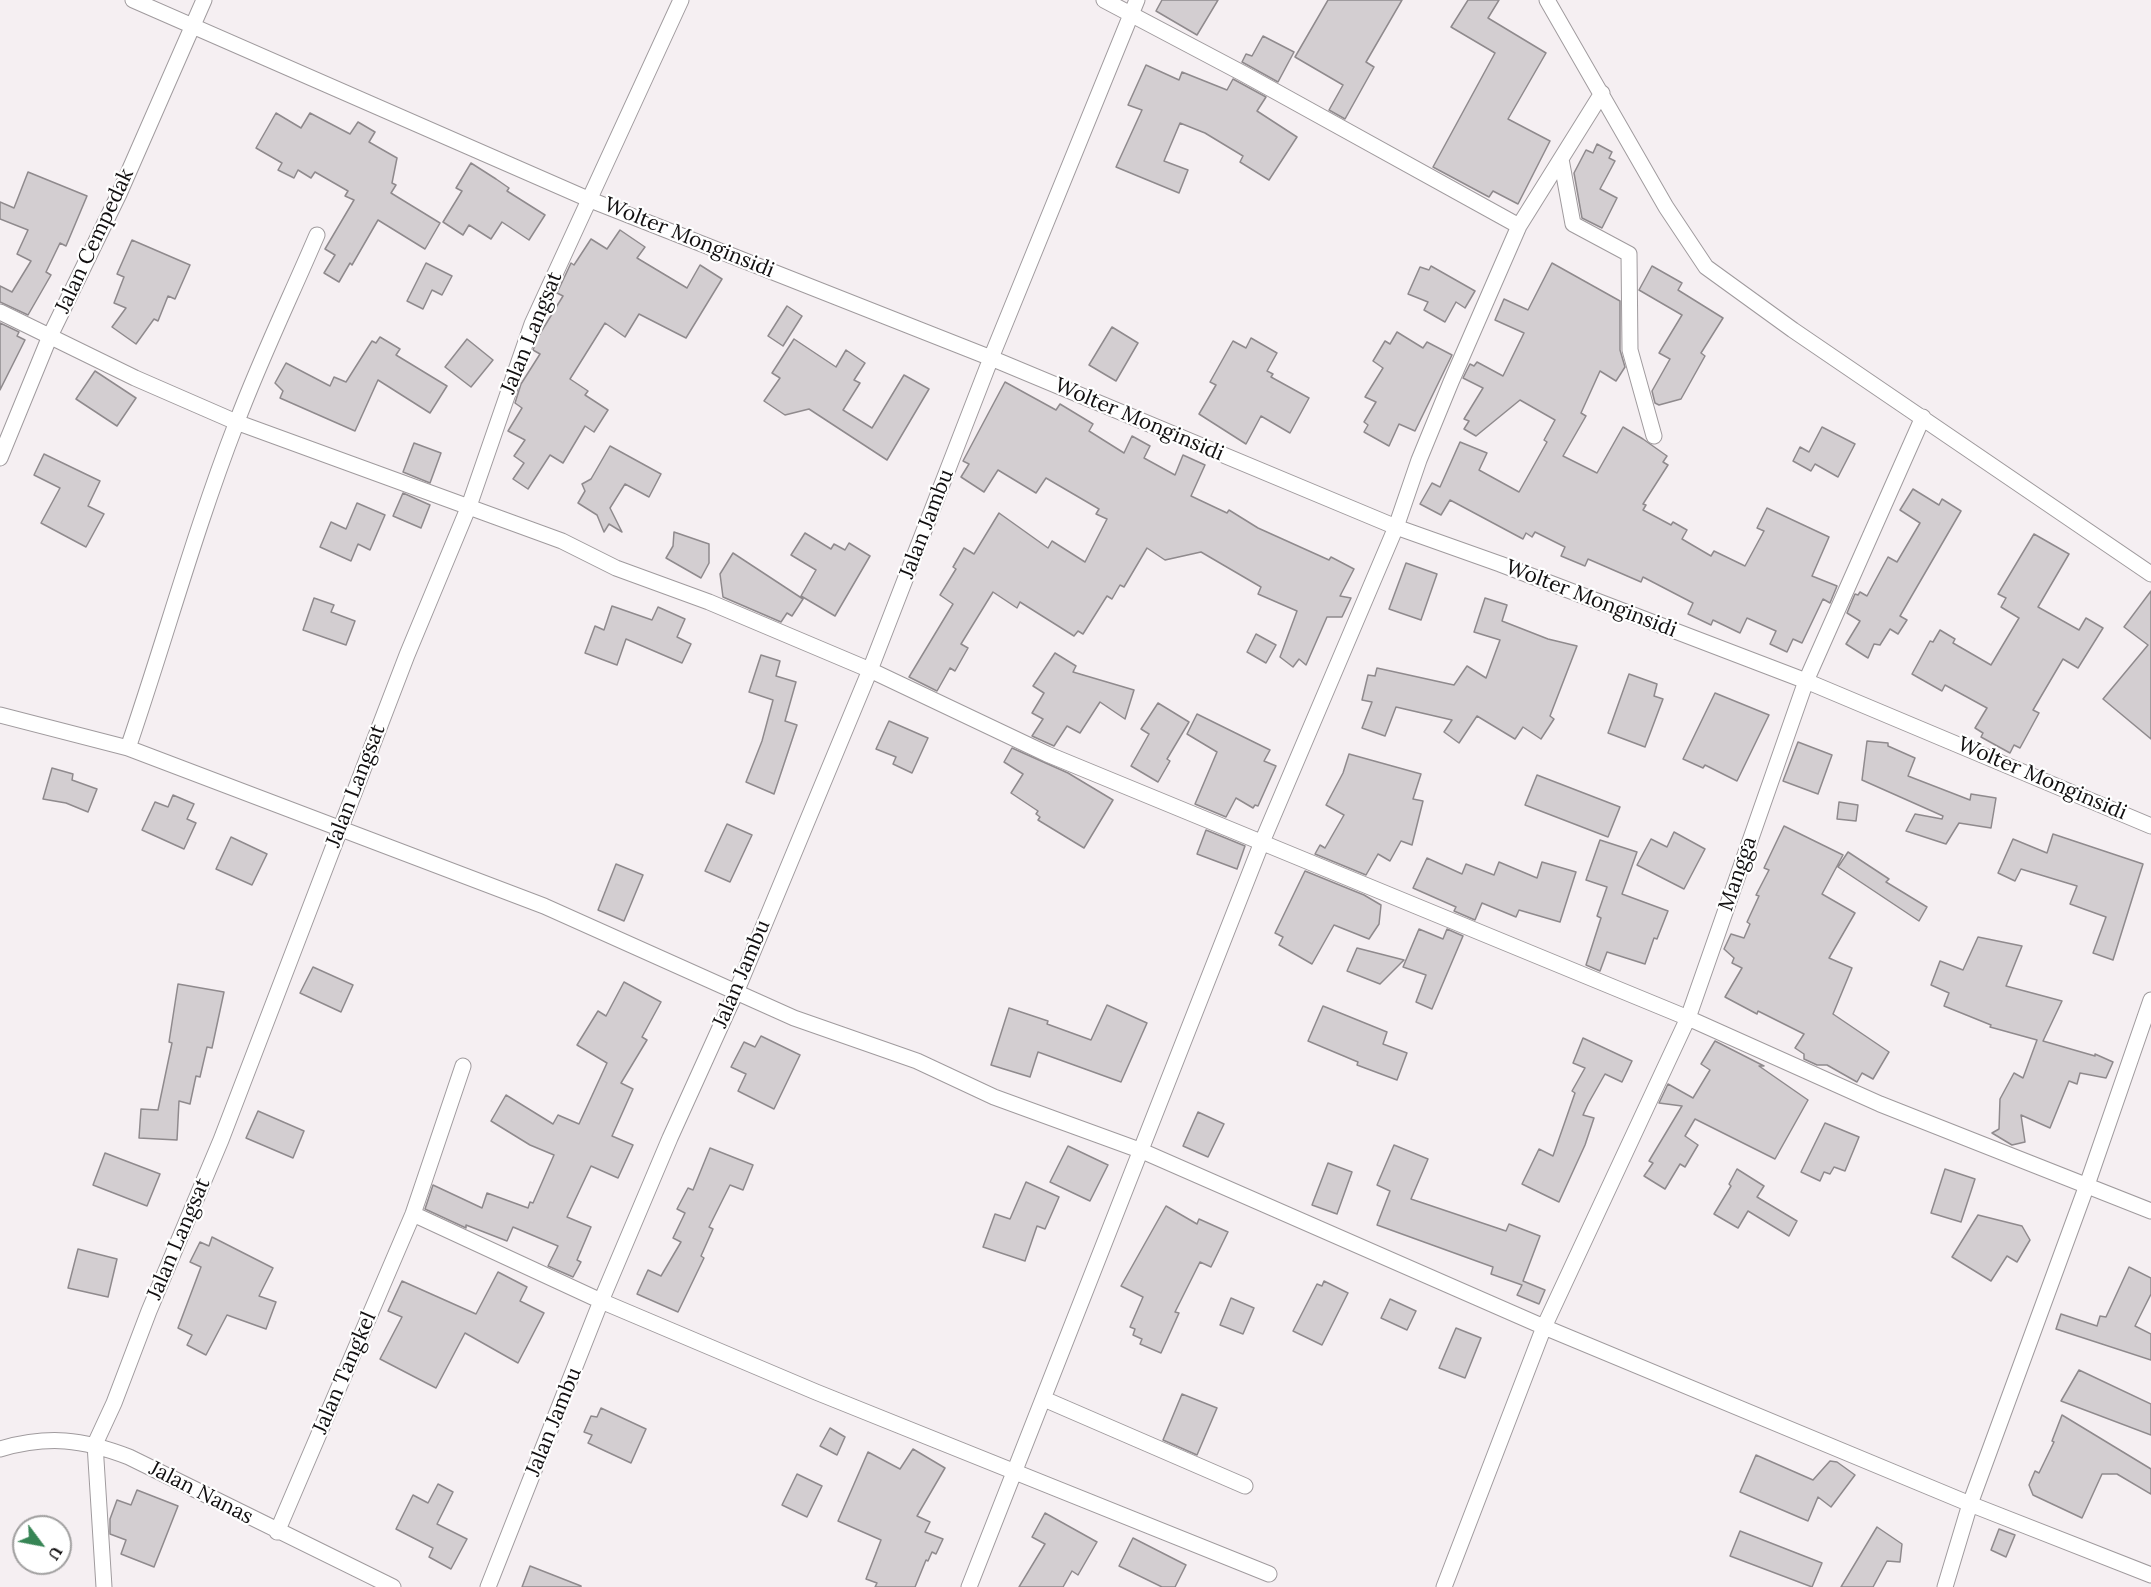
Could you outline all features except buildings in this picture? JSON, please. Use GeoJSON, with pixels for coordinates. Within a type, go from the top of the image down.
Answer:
{"type":"FeatureCollection","features":[{"type":"Feature","properties":{"kind":"street","name":"Wolter Monginsidi"},"geometry":{"type":"LineString","coordinates":[[134,0],[588,199],[991,358],[1396,527],[1500,564],[1806,681],[2151,826]]}},
{"type":"Feature","properties":{"kind":"street","name":"Jalan Cempedak"},"geometry":{"type":"LineString","coordinates":[[0,458],[51,336],[119,194],[204,0]]}},
{"type":"Feature","properties":{"kind":"street","name":"Jalan Langsat"},"geometry":{"type":"LineString","coordinates":[[104,1587],[95,1444],[114,1403],[149,1311],[220,1140],[339,829],[469,506],[532,324],[681,0]]}},
{"type":"Feature","properties":{"kind":"street"},"geometry":{"type":"LineString","coordinates":[[1104,0],[1134,7],[1519,226]]}},
{"type":"Feature","properties":{"kind":"street"},"geometry":{"type":"LineString","coordinates":[[1547,0],[1666,207],[1706,267],[1793,330],[2151,574]]}},
{"type":"Feature","properties":{"kind":"street","name":"Jalan Jambu"},"geometry":{"type":"LineString","coordinates":[[488,1587],[601,1301],[670,1138],[737,990],[870,670],[991,358],[1134,7]]}},
{"type":"Feature","properties":{"kind":"street"},"geometry":{"type":"LineString","coordinates":[[969,1587],[1017,1471],[1262,842],[1396,527],[1419,460],[1519,226],[1602,93]]}},
{"type":"Feature","properties":{"kind":"street"},"geometry":{"type":"LineString","coordinates":[[1561,159],[1573,224],[1629,254],[1630,350],[1654,436]]}},
{"type":"Feature","properties":{"kind":"street"},"geometry":{"type":"LineString","coordinates":[[128,748],[161,652],[199,525],[236,422],[317,235]]}},
{"type":"Feature","properties":{"kind":"street"},"geometry":{"type":"LineString","coordinates":[[0,312],[135,378],[236,422],[562,541],[616,568],[710,602],[870,670],[1047,754],[1688,1018],[1880,1104],[2151,1211]]}},
{"type":"Feature","properties":{"kind":"street","name":"Mangga"},"geometry":{"type":"LineString","coordinates":[[1444,1587],[1544,1327],[1688,1018],[1806,681],[1923,417]]}},
{"type":"Feature","properties":{"kind":"street"},"geometry":{"type":"LineString","coordinates":[[0,715],[128,748],[544,906],[737,990],[794,1018],[917,1061],[994,1097],[1142,1151],[1544,1327],[1970,1504],[2151,1575]]}},
{"type":"Feature","properties":{"kind":"street"},"geometry":{"type":"LineString","coordinates":[[1945,1587],[1970,1504],[2087,1185],[2151,1000]]}},
{"type":"Feature","properties":{"kind":"street","name":"Jalan Tangkel"},"geometry":{"type":"LineString","coordinates":[[277,1532],[413,1214],[463,1066]]}},
{"type":"Feature","properties":{"kind":"street"},"geometry":{"type":"LineString","coordinates":[[413,1214],[601,1301],[816,1392],[1269,1574]]}},
{"type":"Feature","properties":{"kind":"street"},"geometry":{"type":"LineString","coordinates":[[1044,1399],[1245,1486]]}},
{"type":"Feature","properties":{"kind":"street","name":"Jalan Nanas"},"geometry":{"type":"LineString","coordinates":[[0,1449],[27,1441],[58,1439],[95,1444],[129,1457],[277,1532],[393,1587]]}}]}
